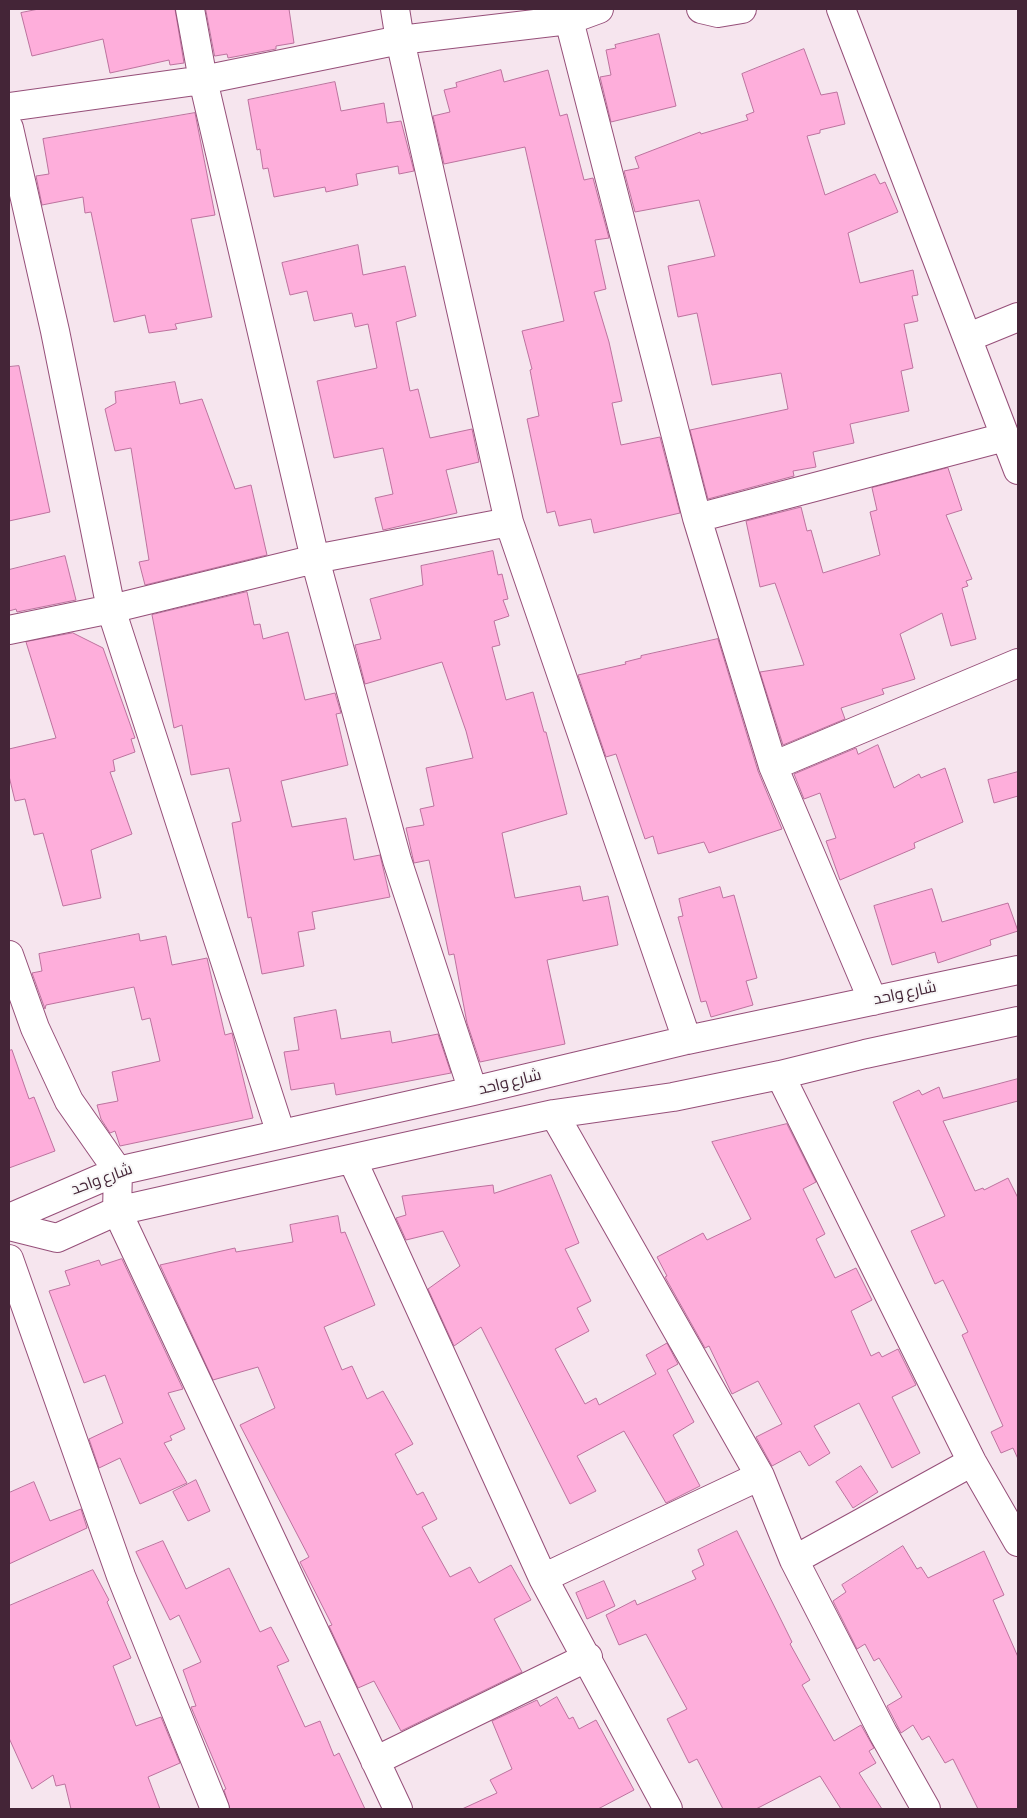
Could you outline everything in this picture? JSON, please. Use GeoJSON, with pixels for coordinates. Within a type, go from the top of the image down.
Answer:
{"type":"FeatureCollection","features":[{"type":"Feature","properties":{"kind":"street"},"geometry":{"type":"LineString","coordinates":[[190,9],[203,80],[314,559],[397,860],[473,1091]]}},
{"type":"Feature","properties":{"kind":"street"},"geometry":{"type":"LineString","coordinates":[[395,9],[400,40],[509,522],[687,1040]]}},
{"type":"Feature","properties":{"kind":"street"},"geometry":{"type":"LineString","coordinates":[[9,107],[203,80],[400,40],[569,20],[599,9]]}},
{"type":"Feature","properties":{"kind":"street"},"geometry":{"type":"LineString","coordinates":[[700,9],[718,13],[742,9]]}},
{"type":"Feature","properties":{"kind":"street"},"geometry":{"type":"LineString","coordinates":[[841,9],[969,338],[1018,470]]}},
{"type":"Feature","properties":{"kind":"street"},"geometry":{"type":"LineString","coordinates":[[569,20],[697,518],[773,766],[873,1001]]}},
{"type":"Feature","properties":{"kind":"street"},"geometry":{"type":"LineString","coordinates":[[9,128],[55,331],[111,609],[281,1134]]}},
{"type":"Feature","properties":{"kind":"street"},"geometry":{"type":"LineString","coordinates":[[969,338],[1018,317]]}},
{"type":"Feature","properties":{"kind":"street"},"geometry":{"type":"LineString","coordinates":[[697,518],[1005,436]]}},
{"type":"Feature","properties":{"kind":"street"},"geometry":{"type":"LineString","coordinates":[[9,630],[111,609],[314,559],[509,522]]}},
{"type":"Feature","properties":{"kind":"street"},"geometry":{"type":"LineString","coordinates":[[773,766],[1018,663]]}},
{"type":"Feature","properties":{"kind":"street"},"geometry":{"type":"LineString","coordinates":[[9,955],[35,1028],[69,1101],[118,1171],[117,1211],[398,1809]]}},
{"type":"Feature","properties":{"kind":"street","name":"شارع واحد"},"geometry":{"type":"LineString","coordinates":[[9,1218],[118,1171],[473,1091],[687,1040],[1018,970]]}},
{"type":"Feature","properties":{"kind":"street"},"geometry":{"type":"LineString","coordinates":[[9,1226],[57,1238],[117,1211],[554,1114],[673,1097],[780,1075],[865,1054],[1018,1021]]}},
{"type":"Feature","properties":{"kind":"street"},"geometry":{"type":"LineString","coordinates":[[780,1075],[972,1462],[1015,1529]]}},
{"type":"Feature","properties":{"kind":"street"},"geometry":{"type":"LineString","coordinates":[[554,1114],[760,1476],[794,1560],[883,1732],[926,1809]]}},
{"type":"Feature","properties":{"kind":"street"},"geometry":{"type":"LineString","coordinates":[[352,1159],[543,1578],[588,1657],[668,1809]]}},
{"type":"Feature","properties":{"kind":"street"},"geometry":{"type":"LineString","coordinates":[[9,1259],[121,1576],[215,1809]]}},
{"type":"Feature","properties":{"kind":"street"},"geometry":{"type":"LineString","coordinates":[[794,1560],[972,1462]]}},
{"type":"Feature","properties":{"kind":"street"},"geometry":{"type":"LineString","coordinates":[[543,1578],[760,1476]]}},
{"type":"Feature","properties":{"kind":"street"},"geometry":{"type":"LineString","coordinates":[[375,1761],[588,1657]]}},
{"type":"Feature","properties":{"kind":"building"},"geometry":{"type":"Polygon","coordinates":[[[39,9],[175,9],[184,63],[170,65],[169,60],[110,73],[103,39],[32,56],[21,13],[39,9]]]}},
{"type":"Feature","properties":{"kind":"building"},"geometry":{"type":"Polygon","coordinates":[[[206,9],[289,9],[294,43],[276,46],[276,49],[228,58],[227,54],[215,56],[206,9]]]}},
{"type":"Feature","properties":{"kind":"building"},"geometry":{"type":"Polygon","coordinates":[[[659,34],[676,106],[611,122],[600,77],[611,75],[606,50],[616,48],[615,45],[659,34]]]}},
{"type":"Feature","properties":{"kind":"building"},"geometry":{"type":"Polygon","coordinates":[[[804,49],[821,95],[837,92],[845,124],[820,130],[820,133],[807,136],[825,195],[875,174],[880,184],[885,182],[898,212],[848,233],[860,283],[913,270],[918,295],[912,296],[918,321],[904,324],[913,368],[901,371],[909,411],[850,424],[854,443],[813,452],[816,467],[793,471],[794,476],[708,499],[690,430],[788,409],[781,373],[712,385],[697,313],[678,317],[668,266],[715,256],[699,200],[635,212],[624,171],[639,168],[635,157],[700,132],[701,134],[748,120],[746,115],[754,112],[742,74],[804,49]]]}},
{"type":"Feature","properties":{"kind":"building"},"geometry":{"type":"Polygon","coordinates":[[[501,70],[504,82],[548,70],[560,116],[567,114],[584,180],[593,178],[609,238],[595,240],[606,289],[594,292],[609,342],[622,401],[612,403],[621,445],[660,437],[680,513],[594,533],[591,519],[559,526],[555,511],[547,513],[527,419],[539,416],[530,370],[532,369],[522,331],[564,321],[525,147],[444,164],[433,116],[450,112],[444,90],[457,87],[456,83],[501,70]]]}},
{"type":"Feature","properties":{"kind":"building"},"geometry":{"type":"Polygon","coordinates":[[[335,82],[341,111],[384,103],[387,123],[401,121],[414,171],[399,174],[398,166],[356,174],[358,185],[326,192],[325,187],[274,197],[268,168],[263,169],[260,149],[257,150],[248,100],[335,82]]]}},
{"type":"Feature","properties":{"kind":"building"},"geometry":{"type":"Polygon","coordinates":[[[195,113],[215,215],[191,219],[212,317],[175,324],[177,329],[149,333],[145,315],[114,322],[91,212],[85,213],[83,197],[42,205],[36,176],[49,174],[43,139],[195,113]]]}},
{"type":"Feature","properties":{"kind":"building"},"geometry":{"type":"Polygon","coordinates":[[[358,245],[363,275],[405,266],[416,316],[396,322],[410,391],[418,389],[430,438],[472,429],[479,462],[446,470],[457,513],[383,530],[375,498],[393,494],[383,448],[334,458],[317,381],[377,368],[368,324],[355,327],[352,313],[314,321],[307,291],[290,295],[282,263],[358,245]]]}},
{"type":"Feature","properties":{"kind":"building"},"geometry":{"type":"Polygon","coordinates":[[[19,366],[50,512],[9,521],[9,367],[19,366]]]}},
{"type":"Feature","properties":{"kind":"building"},"geometry":{"type":"Polygon","coordinates":[[[175,382],[180,404],[202,399],[235,489],[251,485],[267,555],[145,585],[139,562],[149,560],[131,448],[115,451],[105,409],[116,403],[115,392],[175,382]]]}},
{"type":"Feature","properties":{"kind":"building"},"geometry":{"type":"Polygon","coordinates":[[[948,468],[962,510],[946,515],[972,579],[966,581],[968,586],[962,588],[976,639],[951,646],[942,613],[900,634],[915,679],[882,689],[884,694],[841,708],[845,719],[783,745],[760,672],[804,665],[775,583],[760,587],[746,521],[801,507],[807,531],[811,530],[823,573],[880,555],[870,512],[877,510],[872,488],[948,468]]]}},
{"type":"Feature","properties":{"kind":"building"},"geometry":{"type":"Polygon","coordinates":[[[493,551],[498,575],[502,574],[508,599],[503,600],[509,616],[494,621],[500,645],[492,647],[506,700],[533,692],[544,732],[546,732],[567,814],[502,833],[515,898],[580,886],[583,901],[608,896],[618,945],[547,960],[565,1044],[480,1062],[467,1023],[454,954],[449,955],[429,860],[414,863],[406,828],[424,825],[420,809],[434,806],[426,768],[473,758],[466,731],[442,662],[365,684],[355,645],[381,639],[370,599],[423,585],[421,566],[493,551]]]}},
{"type":"Feature","properties":{"kind":"building"},"geometry":{"type":"Polygon","coordinates":[[[65,556],[76,600],[17,612],[16,609],[9,611],[9,570],[65,556]]]}},
{"type":"Feature","properties":{"kind":"building"},"geometry":{"type":"Polygon","coordinates":[[[247,592],[254,625],[260,624],[263,639],[288,632],[305,700],[335,693],[341,713],[336,714],[348,765],[281,781],[292,827],[346,818],[354,860],[380,855],[390,897],[312,912],[315,929],[298,932],[304,966],[262,974],[251,917],[248,918],[232,823],[241,821],[229,768],[191,775],[182,725],[174,728],[152,615],[247,592]]]}},
{"type":"Feature","properties":{"kind":"building"},"geometry":{"type":"Polygon","coordinates":[[[73,633],[103,648],[135,738],[131,739],[135,752],[113,760],[115,771],[110,772],[132,834],[91,850],[101,898],[63,906],[43,833],[34,835],[25,799],[15,801],[9,776],[9,749],[56,738],[26,642],[73,633]]]}},
{"type":"Feature","properties":{"kind":"building"},"geometry":{"type":"Polygon","coordinates":[[[718,639],[758,771],[782,829],[709,853],[704,842],[658,854],[653,836],[645,839],[616,754],[606,757],[578,675],[626,664],[625,662],[641,658],[641,656],[718,639]]]}},
{"type":"Feature","properties":{"kind":"building"},"geometry":{"type":"Polygon","coordinates":[[[878,745],[894,788],[919,774],[921,778],[945,768],[963,822],[914,843],[915,848],[840,880],[826,841],[836,838],[820,793],[804,799],[794,774],[856,748],[858,754],[878,745]]]}},
{"type":"Feature","properties":{"kind":"building"},"geometry":{"type":"Polygon","coordinates":[[[1018,772],[1018,796],[994,803],[988,780],[1018,772]]]}},
{"type":"Feature","properties":{"kind":"building"},"geometry":{"type":"Polygon","coordinates":[[[720,887],[723,898],[734,895],[757,978],[746,981],[753,1005],[711,1017],[706,1001],[701,1002],[678,917],[683,916],[679,899],[720,887]]]}},
{"type":"Feature","properties":{"kind":"building"},"geometry":{"type":"Polygon","coordinates":[[[932,889],[942,922],[1008,903],[1018,931],[990,940],[991,945],[938,963],[935,952],[892,965],[874,906],[932,889]]]}},
{"type":"Feature","properties":{"kind":"building"},"geometry":{"type":"Polygon","coordinates":[[[139,934],[140,941],[166,936],[172,965],[207,958],[225,1035],[232,1033],[253,1118],[120,1146],[115,1131],[110,1133],[101,1119],[97,1105],[118,1101],[112,1072],[160,1061],[150,1018],[142,1020],[134,987],[46,1005],[45,1009],[32,973],[42,971],[39,954],[139,934]]]}},
{"type":"Feature","properties":{"kind":"building"},"geometry":{"type":"Polygon","coordinates":[[[336,1010],[341,1039],[390,1031],[392,1043],[438,1034],[451,1073],[336,1095],[334,1083],[291,1090],[284,1052],[299,1050],[294,1018],[336,1010]]]}},
{"type":"Feature","properties":{"kind":"building"},"geometry":{"type":"Polygon","coordinates":[[[12,1050],[29,1099],[34,1097],[55,1151],[9,1168],[9,1051],[12,1050]]]}},
{"type":"Feature","properties":{"kind":"building"},"geometry":{"type":"Polygon","coordinates":[[[1018,1079],[1018,1101],[943,1121],[975,1191],[983,1188],[984,1190],[1008,1178],[1018,1198],[1018,1459],[1013,1448],[1001,1453],[991,1432],[1003,1426],[962,1335],[968,1332],[943,1280],[935,1284],[911,1231],[945,1216],[893,1102],[919,1090],[922,1095],[939,1087],[943,1098],[1018,1079]]]}},
{"type":"Feature","properties":{"kind":"building"},"geometry":{"type":"Polygon","coordinates":[[[787,1124],[816,1182],[803,1189],[825,1234],[816,1239],[835,1278],[856,1268],[872,1300],[851,1311],[871,1356],[879,1352],[882,1357],[898,1349],[916,1385],[892,1397],[920,1453],[892,1468],[859,1403],[814,1426],[830,1453],[809,1466],[800,1451],[772,1466],[756,1437],[782,1424],[758,1381],[732,1394],[709,1346],[705,1348],[665,1277],[667,1276],[657,1257],[703,1233],[707,1240],[751,1219],[712,1142],[787,1124]]]}},
{"type":"Feature","properties":{"kind":"building"},"geometry":{"type":"Polygon","coordinates":[[[551,1175],[579,1243],[565,1249],[591,1301],[577,1308],[589,1331],[555,1349],[585,1404],[596,1398],[599,1405],[656,1374],[646,1355],[667,1343],[678,1364],[667,1370],[694,1422],[673,1435],[700,1486],[666,1503],[624,1431],[577,1456],[596,1491],[570,1504],[481,1327],[454,1346],[428,1289],[460,1266],[443,1231],[406,1240],[396,1218],[406,1215],[402,1196],[493,1185],[494,1193],[551,1175]]]}},
{"type":"Feature","properties":{"kind":"building"},"geometry":{"type":"Polygon","coordinates":[[[338,1216],[341,1233],[345,1232],[375,1305],[324,1327],[342,1370],[352,1366],[367,1399],[383,1391],[413,1444],[395,1454],[417,1495],[423,1492],[437,1519],[422,1527],[450,1577],[470,1567],[479,1583],[511,1565],[531,1600],[494,1619],[522,1672],[401,1731],[374,1681],[358,1688],[329,1626],[332,1625],[300,1562],[309,1557],[240,1425],[275,1408],[258,1367],[213,1380],[160,1265],[235,1248],[236,1252],[293,1242],[290,1225],[338,1216]]]}},
{"type":"Feature","properties":{"kind":"building"},"geometry":{"type":"Polygon","coordinates":[[[122,1259],[183,1389],[168,1393],[185,1429],[170,1436],[172,1440],[164,1443],[187,1483],[140,1504],[120,1458],[99,1468],[89,1439],[123,1423],[105,1375],[84,1383],[49,1291],[70,1285],[65,1271],[99,1260],[101,1265],[122,1259]]]}},
{"type":"Feature","properties":{"kind":"building"},"geometry":{"type":"Polygon","coordinates":[[[861,1466],[878,1492],[853,1508],[836,1482],[861,1466]]]}},
{"type":"Feature","properties":{"kind":"building"},"geometry":{"type":"Polygon","coordinates":[[[196,1480],[210,1511],[188,1521],[173,1492],[196,1480]]]}},
{"type":"Feature","properties":{"kind":"building"},"geometry":{"type":"Polygon","coordinates":[[[34,1482],[50,1521],[81,1509],[87,1528],[9,1564],[9,1493],[34,1482]]]}},
{"type":"Feature","properties":{"kind":"building"},"geometry":{"type":"Polygon","coordinates":[[[737,1531],[792,1642],[790,1644],[810,1680],[802,1685],[834,1741],[861,1725],[874,1748],[869,1751],[876,1763],[859,1773],[882,1809],[841,1809],[820,1776],[756,1809],[723,1809],[697,1759],[689,1763],[667,1719],[687,1709],[646,1634],[619,1645],[606,1615],[635,1600],[637,1605],[696,1579],[692,1571],[704,1565],[698,1550],[737,1531]]]}},
{"type":"Feature","properties":{"kind":"building"},"geometry":{"type":"Polygon","coordinates":[[[163,1541],[186,1589],[229,1568],[260,1632],[271,1627],[289,1661],[277,1666],[305,1727],[320,1721],[334,1756],[339,1753],[365,1809],[230,1809],[224,1790],[226,1789],[191,1707],[196,1706],[183,1670],[201,1662],[179,1615],[170,1620],[136,1552],[163,1541]]]}},
{"type":"Feature","properties":{"kind":"building"},"geometry":{"type":"Polygon","coordinates":[[[903,1546],[917,1569],[921,1567],[928,1578],[984,1551],[1004,1595],[993,1600],[1018,1657],[1018,1809],[978,1809],[953,1759],[945,1763],[929,1736],[922,1740],[913,1725],[901,1733],[887,1706],[902,1697],[879,1658],[874,1661],[865,1644],[857,1649],[833,1601],[846,1592],[842,1585],[903,1546]]]}},
{"type":"Feature","properties":{"kind":"building"},"geometry":{"type":"Polygon","coordinates":[[[93,1570],[109,1600],[107,1602],[131,1658],[113,1666],[136,1726],[161,1717],[180,1763],[148,1777],[160,1809],[71,1809],[65,1784],[56,1786],[53,1775],[32,1789],[9,1738],[9,1606],[93,1570]]]}},
{"type":"Feature","properties":{"kind":"building"},"geometry":{"type":"Polygon","coordinates":[[[604,1581],[615,1606],[587,1619],[576,1593],[604,1581]]]}},
{"type":"Feature","properties":{"kind":"building"},"geometry":{"type":"Polygon","coordinates":[[[557,1697],[569,1719],[573,1717],[579,1729],[596,1720],[634,1790],[598,1809],[462,1809],[497,1793],[490,1780],[512,1769],[492,1721],[537,1700],[540,1706],[557,1697]]]}}]}
